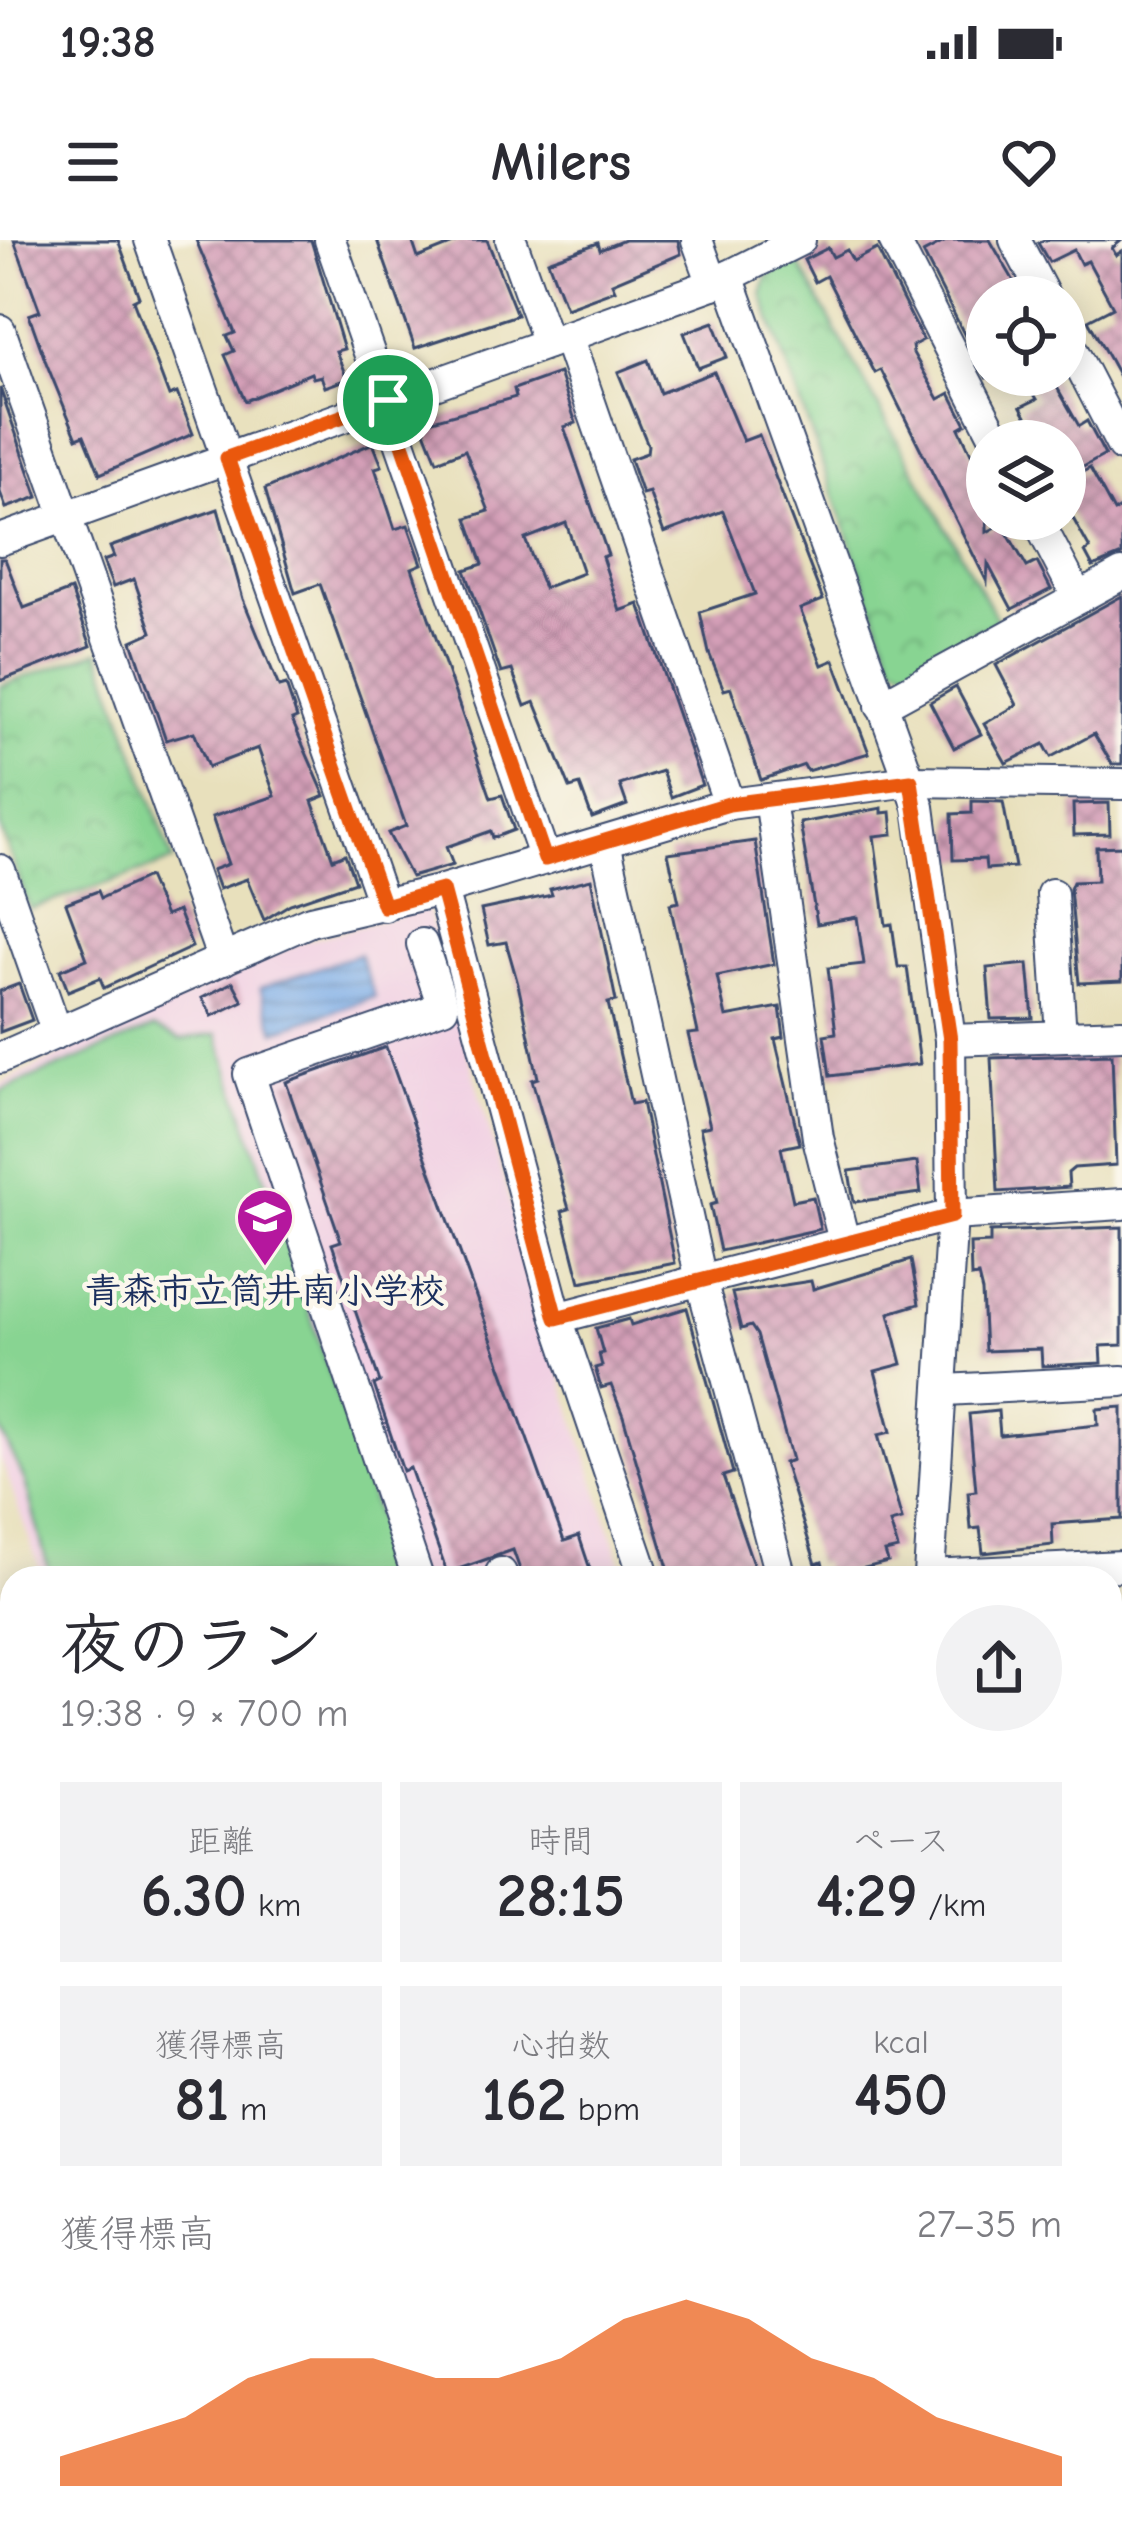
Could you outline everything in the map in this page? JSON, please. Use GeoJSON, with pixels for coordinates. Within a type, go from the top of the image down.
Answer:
{"type":"FeatureCollection","features":[{"type":"Feature","properties":{"kind":"street"},"geometry":{"type":"LineString","coordinates":[[150,240],[384,906]]}},
{"type":"Feature","properties":{"kind":"street"},"geometry":{"type":"LineString","coordinates":[[330,240],[545,859]]}},
{"type":"Feature","properties":{"kind":"street"},"geometry":{"type":"LineString","coordinates":[[511,240],[557,340],[729,804]]}},
{"type":"Feature","properties":{"kind":"street"},"geometry":{"type":"LineString","coordinates":[[697,240],[721,280],[911,781],[950,1040],[952,1216],[945,1390],[926,1566]]}},
{"type":"Feature","properties":{"kind":"street"},"geometry":{"type":"LineString","coordinates":[[0,540],[721,280],[800,240]]}},
{"type":"Feature","properties":{"kind":"street"},"geometry":{"type":"LineString","coordinates":[[894,240],[986,420]]}},
{"type":"Feature","properties":{"kind":"street"},"geometry":{"type":"LineString","coordinates":[[1015,240],[1034,276]]}},
{"type":"Feature","properties":{"kind":"street"},"geometry":{"type":"LineString","coordinates":[[0,330],[224,960]]}},
{"type":"Feature","properties":{"kind":"street"},"geometry":{"type":"LineString","coordinates":[[1086,377],[1122,446]]}},
{"type":"Feature","properties":{"kind":"street"},"geometry":{"type":"LineString","coordinates":[[1048,540],[1078,598]]}},
{"type":"Feature","properties":{"kind":"street"},"geometry":{"type":"LineString","coordinates":[[880,706],[1122,574]]}},
{"type":"Feature","properties":{"kind":"street"},"geometry":{"type":"LineString","coordinates":[[0,1058],[310,921],[442,890],[729,804],[911,781],[1122,784]]}},
{"type":"Feature","properties":{"kind":"street"},"geometry":{"type":"LineString","coordinates":[[770,799],[818,1138],[844,1241]]}},
{"type":"Feature","properties":{"kind":"street"},"geometry":{"type":"LineString","coordinates":[[605,842],[701,1280],[778,1566]]}},
{"type":"Feature","properties":{"kind":"street"},"geometry":{"type":"LineString","coordinates":[[0,870],[58,1033]]}},
{"type":"Feature","properties":{"kind":"street"},"geometry":{"type":"LineString","coordinates":[[442,890],[556,1318],[641,1566]]}},
{"type":"Feature","properties":{"kind":"street"},"geometry":{"type":"LineString","coordinates":[[1052,894],[1061,1036]]}},
{"type":"Feature","properties":{"kind":"street"},"geometry":{"type":"LineString","coordinates":[[414,1566],[250,1074],[442,1007],[422,944]]}},
{"type":"Feature","properties":{"kind":"street"},"geometry":{"type":"LineString","coordinates":[[950,1040],[1122,1034]]}},
{"type":"Feature","properties":{"kind":"street"},"geometry":{"type":"LineString","coordinates":[[556,1318],[952,1216],[1122,1204]]}},
{"type":"Feature","properties":{"kind":"street"},"geometry":{"type":"LineString","coordinates":[[945,1390],[1122,1381]]}},
{"type":"Feature","properties":{"kind":"shaded area","name":"青森市立筒井南小学校"},"geometry":{"type":"Polygon","coordinates":[[[427,908],[542,1317],[622,1566],[39,1566],[0,1457],[0,1084],[299,943],[427,908]]]}},
{"type":"Feature","properties":{"kind":"green space"},"geometry":{"type":"Polygon","coordinates":[[[796,259],[998,621],[906,669],[893,662],[762,295],[767,276],[796,259]]]}},
{"type":"Feature","properties":{"kind":"green space"},"geometry":{"type":"Polygon","coordinates":[[[99,651],[173,861],[30,909],[0,827],[0,686],[99,651]]]}},
{"type":"Feature","properties":{"kind":"green space"},"geometry":{"type":"Polygon","coordinates":[[[154,1028],[180,1040],[217,1034],[394,1566],[48,1566],[25,1481],[0,1429],[0,1091],[154,1028]]]}},
{"type":"Feature","properties":{"kind":"water"},"geometry":{"type":"Polygon","coordinates":[[[359,954],[375,997],[275,1031],[260,988],[359,954]]]}},
{"type":"Feature","properties":{"kind":"building"},"geometry":{"type":"Polygon","coordinates":[[[14,240],[118,240],[139,297],[133,300],[169,396],[177,393],[193,434],[100,474],[84,435],[77,438],[45,360],[29,315],[40,311],[14,240]]]}},
{"type":"Feature","properties":{"kind":"building"},"geometry":{"type":"Polygon","coordinates":[[[196,240],[311,240],[344,349],[336,351],[347,379],[325,387],[321,376],[313,378],[311,373],[245,401],[225,355],[234,351],[227,336],[235,333],[196,240]]]}},
{"type":"Feature","properties":{"kind":"building"},"geometry":{"type":"Polygon","coordinates":[[[377,240],[412,240],[418,258],[463,240],[487,240],[517,315],[415,348],[377,240]]]}},
{"type":"Feature","properties":{"kind":"building"},"geometry":{"type":"Polygon","coordinates":[[[624,240],[678,240],[681,254],[612,283],[615,290],[566,308],[548,261],[598,243],[600,250],[624,240]]]}},
{"type":"Feature","properties":{"kind":"building"},"geometry":{"type":"Polygon","coordinates":[[[948,240],[990,240],[1011,276],[966,276],[966,338],[923,253],[948,240]]]}},
{"type":"Feature","properties":{"kind":"building"},"geometry":{"type":"Polygon","coordinates":[[[1122,240],[1112,248],[1116,255],[1122,251],[1122,382],[1088,320],[1113,307],[1088,261],[1081,264],[1074,250],[1049,262],[1038,243],[1122,240]]]}},
{"type":"Feature","properties":{"kind":"building"},"geometry":{"type":"Polygon","coordinates":[[[828,248],[833,257],[847,250],[853,261],[877,249],[923,340],[912,346],[913,353],[939,399],[950,393],[966,424],[959,428],[966,443],[966,540],[881,370],[875,373],[826,276],[815,282],[804,260],[828,248]]]}},
{"type":"Feature","properties":{"kind":"building"},"geometry":{"type":"Polygon","coordinates":[[[714,322],[727,357],[698,368],[684,333],[714,322]]]}},
{"type":"Feature","properties":{"kind":"building"},"geometry":{"type":"Polygon","coordinates":[[[648,360],[660,393],[714,372],[743,441],[759,435],[823,600],[800,609],[822,665],[834,660],[869,753],[807,771],[804,765],[761,780],[731,688],[724,690],[709,653],[700,612],[755,594],[723,511],[664,533],[649,492],[642,494],[630,459],[647,453],[648,445],[618,372],[648,360]]]}},
{"type":"Feature","properties":{"kind":"building"},"geometry":{"type":"Polygon","coordinates":[[[559,373],[576,423],[564,427],[608,555],[602,557],[620,611],[639,604],[702,785],[671,797],[662,771],[620,785],[627,805],[592,818],[580,785],[570,788],[535,702],[525,706],[512,670],[501,673],[465,570],[483,564],[467,518],[489,511],[465,450],[437,461],[422,423],[516,397],[514,389],[559,373]],[[566,523],[525,539],[544,588],[583,573],[566,523]]]}},
{"type":"Feature","properties":{"kind":"building"},"geometry":{"type":"Polygon","coordinates":[[[0,388],[38,497],[6,508],[0,492],[0,388]]]}},
{"type":"Feature","properties":{"kind":"building"},"geometry":{"type":"Polygon","coordinates":[[[1062,396],[1076,420],[1028,420],[1021,407],[1062,396]]]}},
{"type":"Feature","properties":{"kind":"building"},"geometry":{"type":"Polygon","coordinates":[[[1087,421],[1105,455],[1086,465],[1087,421]]]}},
{"type":"Feature","properties":{"kind":"building"},"geometry":{"type":"Polygon","coordinates":[[[373,443],[382,466],[375,468],[395,529],[408,525],[422,564],[412,568],[491,798],[502,795],[514,830],[493,838],[491,831],[446,847],[453,865],[411,877],[388,833],[406,826],[320,584],[295,593],[265,489],[373,443]]]}},
{"type":"Feature","properties":{"kind":"building"},"geometry":{"type":"Polygon","coordinates":[[[1090,468],[1114,512],[1122,507],[1122,555],[1093,567],[1085,552],[1090,549],[1085,540],[1086,470],[1090,468]]]}},
{"type":"Feature","properties":{"kind":"building"},"geometry":{"type":"Polygon","coordinates":[[[218,509],[243,599],[279,687],[286,685],[297,718],[292,720],[325,796],[312,801],[333,859],[345,854],[355,882],[290,904],[264,920],[247,879],[219,889],[212,870],[228,864],[212,817],[275,796],[258,748],[208,767],[194,732],[166,740],[132,641],[152,632],[134,579],[113,587],[103,561],[114,557],[110,547],[218,509]]]}},
{"type":"Feature","properties":{"kind":"building"},"geometry":{"type":"Polygon","coordinates":[[[966,540],[1011,540],[1027,567],[1037,562],[1051,589],[1012,609],[988,564],[987,582],[966,540]]]}},
{"type":"Feature","properties":{"kind":"building"},"geometry":{"type":"Polygon","coordinates":[[[0,559],[5,559],[24,608],[71,590],[91,646],[0,681],[0,559]]]}},
{"type":"Feature","properties":{"kind":"building"},"geometry":{"type":"Polygon","coordinates":[[[1122,596],[1122,764],[1112,764],[1094,734],[1051,757],[1044,744],[1006,763],[984,724],[1017,705],[996,665],[1122,596]]]}},
{"type":"Feature","properties":{"kind":"building"},"geometry":{"type":"Polygon","coordinates":[[[956,687],[981,734],[954,748],[930,702],[956,687]]]}},
{"type":"Feature","properties":{"kind":"building"},"geometry":{"type":"Polygon","coordinates":[[[972,801],[1003,802],[1015,867],[986,869],[985,859],[953,860],[952,814],[972,813],[972,801]]]}},
{"type":"Feature","properties":{"kind":"building"},"geometry":{"type":"Polygon","coordinates":[[[1109,803],[1110,834],[1074,835],[1073,804],[1109,803]]]}},
{"type":"Feature","properties":{"kind":"building"},"geometry":{"type":"Polygon","coordinates":[[[882,808],[882,813],[891,812],[893,834],[874,836],[886,925],[892,924],[898,967],[907,967],[920,1064],[830,1076],[824,1035],[836,1033],[828,968],[864,964],[857,917],[817,924],[800,823],[882,808]]]}},
{"type":"Feature","properties":{"kind":"building"},"geometry":{"type":"Polygon","coordinates":[[[755,841],[774,964],[717,976],[726,1017],[780,1007],[784,1037],[775,1039],[800,1144],[781,1148],[793,1201],[813,1197],[820,1229],[720,1251],[710,1205],[717,1203],[700,1128],[710,1126],[688,1034],[698,1033],[670,904],[679,902],[668,853],[755,841]]]}},
{"type":"Feature","properties":{"kind":"building"},"geometry":{"type":"Polygon","coordinates":[[[1122,846],[1122,981],[1079,983],[1070,889],[1073,882],[1097,881],[1096,847],[1122,846]]]}},
{"type":"Feature","properties":{"kind":"building"},"geometry":{"type":"Polygon","coordinates":[[[148,877],[165,916],[178,911],[192,947],[104,988],[100,978],[68,991],[60,970],[87,959],[66,903],[98,891],[101,898],[148,877]]]}},
{"type":"Feature","properties":{"kind":"building"},"geometry":{"type":"Polygon","coordinates":[[[591,879],[616,1001],[608,1003],[631,1104],[642,1102],[675,1263],[580,1282],[562,1211],[569,1209],[532,1080],[538,1078],[518,984],[506,942],[489,945],[481,910],[552,895],[550,889],[591,879]]]}},
{"type":"Feature","properties":{"kind":"building"},"geometry":{"type":"Polygon","coordinates":[[[1028,964],[1033,1018],[991,1019],[987,968],[1028,964]]]}},
{"type":"Feature","properties":{"kind":"building"},"geometry":{"type":"Polygon","coordinates":[[[233,982],[243,1001],[212,1016],[202,998],[233,982]]]}},
{"type":"Feature","properties":{"kind":"building"},"geometry":{"type":"Polygon","coordinates":[[[19,984],[32,1020],[0,1032],[0,991],[19,984]]]}},
{"type":"Feature","properties":{"kind":"building"},"geometry":{"type":"Polygon","coordinates":[[[386,1047],[564,1541],[579,1536],[589,1566],[519,1566],[513,1550],[467,1566],[445,1566],[410,1468],[403,1471],[374,1385],[380,1382],[332,1244],[341,1241],[286,1082],[386,1047]]]}},
{"type":"Feature","properties":{"kind":"building"},"geometry":{"type":"Polygon","coordinates":[[[1112,1054],[1116,1165],[1074,1168],[1068,1173],[1069,1187],[998,1192],[991,1058],[1112,1054]]]}},
{"type":"Feature","properties":{"kind":"building"},"geometry":{"type":"Polygon","coordinates":[[[917,1162],[921,1193],[854,1202],[849,1171],[917,1162]]]}},
{"type":"Feature","properties":{"kind":"building"},"geometry":{"type":"Polygon","coordinates":[[[1122,1227],[1122,1345],[1101,1346],[1102,1363],[1042,1366],[1041,1349],[985,1351],[982,1292],[978,1276],[971,1277],[970,1244],[990,1243],[990,1232],[1122,1227]]]}},
{"type":"Feature","properties":{"kind":"building"},"geometry":{"type":"Polygon","coordinates":[[[911,1260],[919,1304],[889,1313],[902,1364],[875,1371],[891,1432],[878,1435],[902,1520],[890,1523],[898,1549],[885,1552],[888,1562],[872,1566],[816,1564],[784,1463],[792,1460],[757,1335],[751,1326],[741,1329],[732,1293],[811,1281],[813,1289],[911,1260]]]}},
{"type":"Feature","properties":{"kind":"building"},"geometry":{"type":"Polygon","coordinates":[[[687,1308],[733,1473],[723,1476],[754,1566],[667,1566],[623,1416],[611,1385],[601,1388],[595,1368],[602,1366],[599,1354],[603,1353],[596,1328],[629,1319],[631,1325],[687,1308]]]}},
{"type":"Feature","properties":{"kind":"building"},"geometry":{"type":"Polygon","coordinates":[[[1122,1407],[1122,1519],[1052,1524],[1053,1545],[983,1553],[980,1528],[971,1529],[968,1492],[976,1491],[969,1414],[998,1411],[1000,1435],[1098,1425],[1097,1409],[1122,1407]]]}},
{"type":"Feature","properties":{"kind":"place","name":"青森市立筒井南小学校"},"geometry":{"type":"Point","coordinates":[265,1268]}},
{"type":"Feature","properties":{"kind":"route"},"geometry":{"type":"LineString","coordinates":[[388,400],[545,859],[729,804],[911,781],[919,807],[950,1040],[952,1216],[556,1318],[442,890],[384,906],[227,458],[388,400]]}}]}
